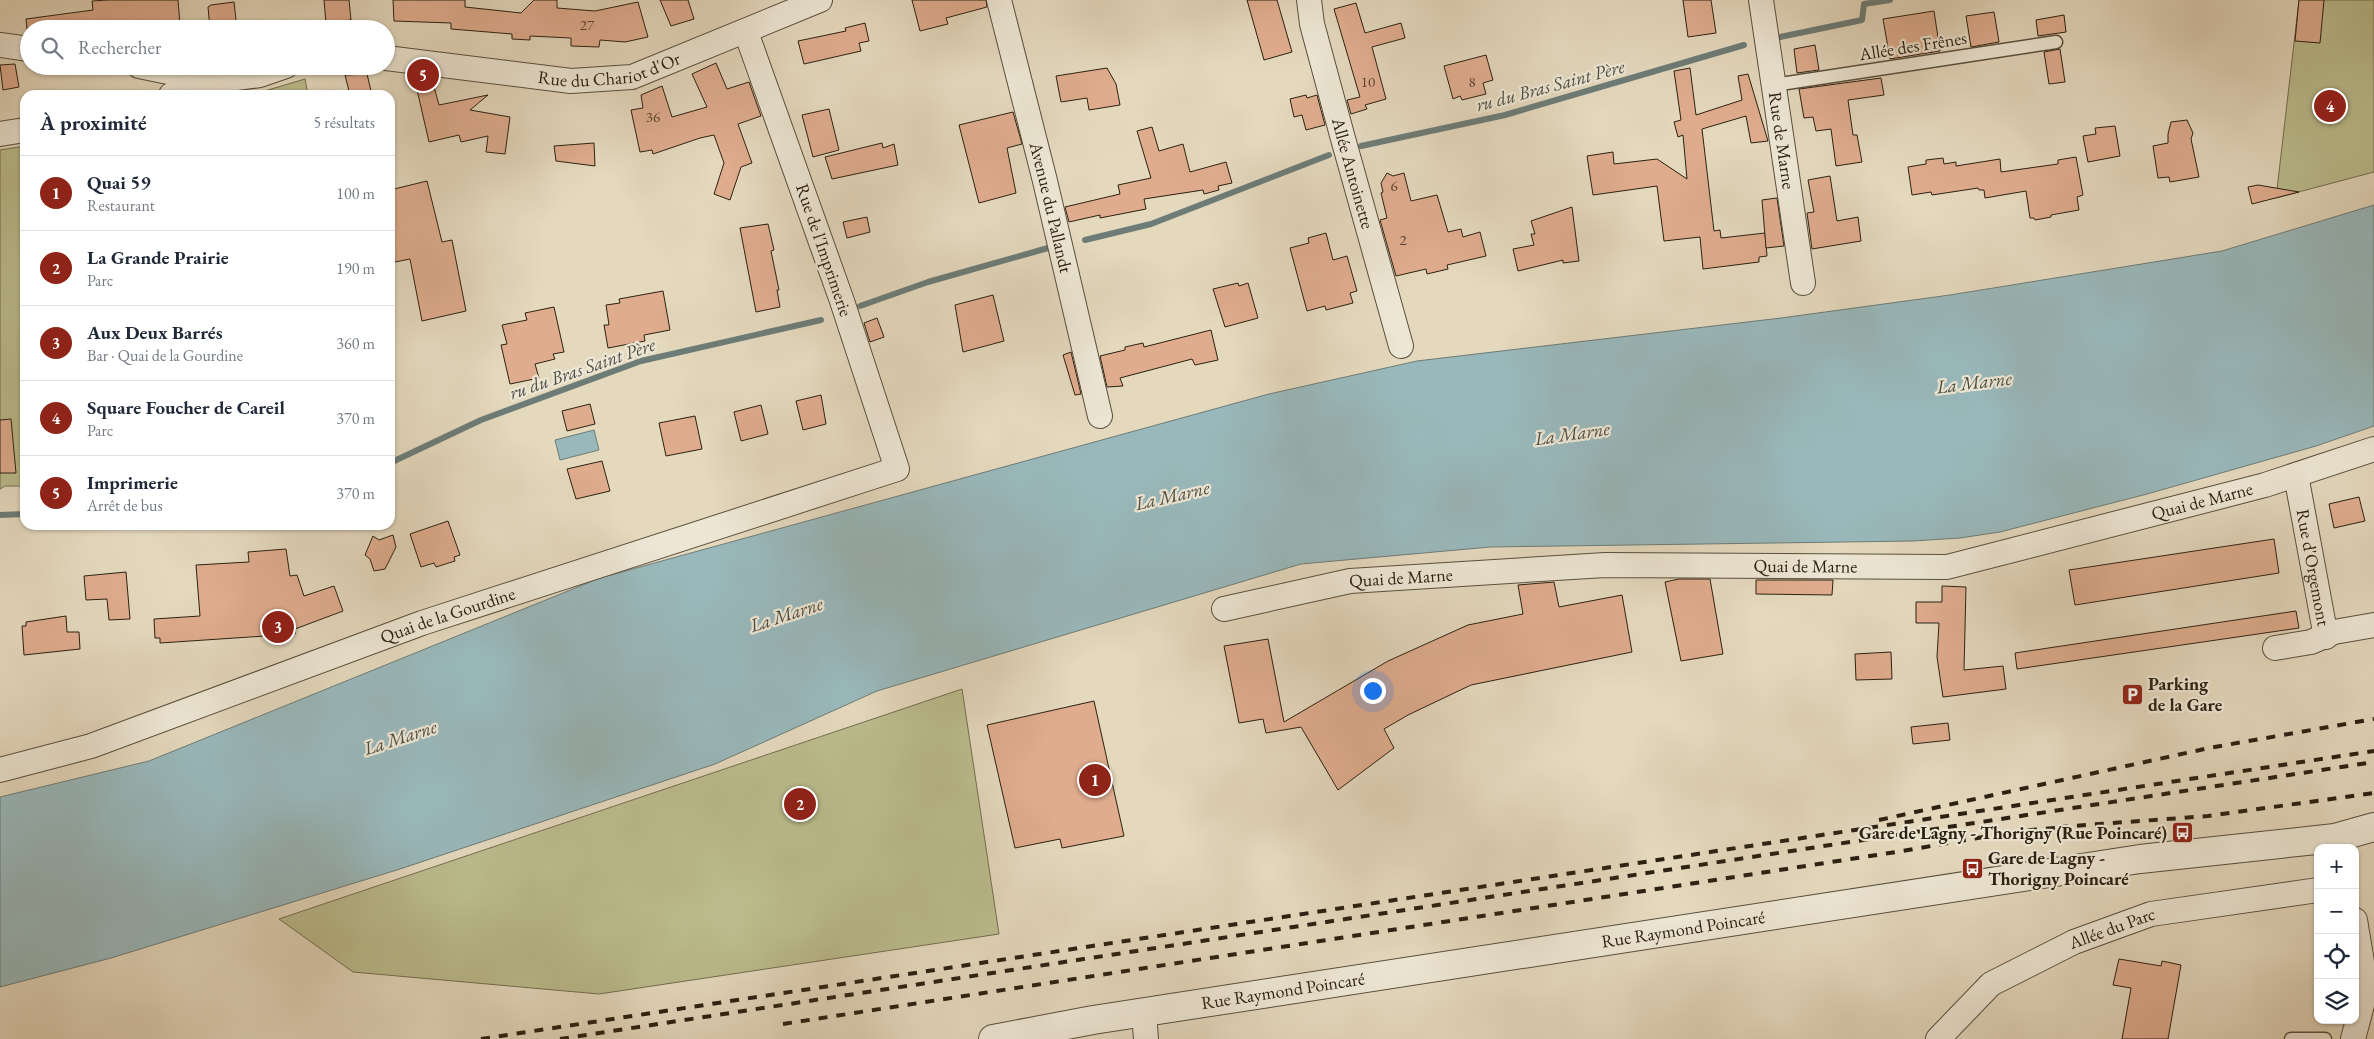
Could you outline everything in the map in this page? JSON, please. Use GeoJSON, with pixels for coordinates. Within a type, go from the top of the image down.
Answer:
{"type":"FeatureCollection","features":[{"type":"Feature","properties":{"kind":"street","name":"Rue du Chariot d'Or"},"geometry":{"type":"LineString","coordinates":[[395,59],[571,81],[632,77],[746,32],[820,0]]}},
{"type":"Feature","properties":{"kind":"street","name":"Avenue du Pallandt"},"geometry":{"type":"LineString","coordinates":[[999,0],[1045,181],[1100,416]]}},
{"type":"Feature","properties":{"kind":"street","name":"Allée Antoinette"},"geometry":{"type":"LineString","coordinates":[[1308,0],[1312,24],[1401,346]]}},
{"type":"Feature","properties":{"kind":"street","name":"Rue de Marne"},"geometry":{"type":"LineString","coordinates":[[1761,0],[1803,283]]}},
{"type":"Feature","properties":{"kind":"street","name":"Rue de l'Imprimerie"},"geometry":{"type":"LineString","coordinates":[[746,32],[842,301],[897,468]]}},
{"type":"Feature","properties":{"kind":"street"},"geometry":{"type":"LineString","coordinates":[[0,45],[20,48]]}},
{"type":"Feature","properties":{"kind":"street"},"geometry":{"type":"LineString","coordinates":[[184,75],[214,81]]}},
{"type":"Feature","properties":{"kind":"street"},"geometry":{"type":"LineString","coordinates":[[186,90],[214,81],[260,75]]}},
{"type":"Feature","properties":{"kind":"street"},"geometry":{"type":"LineString","coordinates":[[0,134],[20,131]]}},
{"type":"Feature","properties":{"kind":"street","name":"Quai de Marne"},"geometry":{"type":"LineString","coordinates":[[1224,609],[1350,581],[1605,565],[1948,567],[2296,475],[2374,449]]}},
{"type":"Feature","properties":{"kind":"street","name":"Quai de la Gourdine"},"geometry":{"type":"LineString","coordinates":[[0,770],[91,746],[422,623],[897,468]]}},
{"type":"Feature","properties":{"kind":"street","name":"Rue d'Orgemont"},"geometry":{"type":"LineString","coordinates":[[2275,648],[2312,642],[2326,637],[2296,475]]}},
{"type":"Feature","properties":{"kind":"street"},"geometry":{"type":"LineString","coordinates":[[2326,637],[2334,632],[2374,626]]}},
{"type":"Feature","properties":{"kind":"street","name":"Rue Raymond Poincaré"},"geometry":{"type":"LineString","coordinates":[[993,1039],[1043,1028],[1145,1026],[2140,859],[2336,843],[2374,827]]}},
{"type":"Feature","properties":{"kind":"street","name":"Allée du Parc"},"geometry":{"type":"LineString","coordinates":[[1938,1039],[1991,984],[2074,942],[2151,914],[2314,891]]}},
{"type":"Feature","properties":{"kind":"street"},"geometry":{"type":"LineString","coordinates":[[2353,1039],[2362,1005],[2362,962],[2357,934]]}},
{"type":"Feature","properties":{"kind":"lane","name":"Allée des Frênes"},"geometry":{"type":"LineString","coordinates":[[1774,85],[2056,42]]}},
{"type":"Feature","properties":{"kind":"lane"},"geometry":{"type":"LineString","coordinates":[[2290,1039],[2325,1039]]}},
{"type":"Feature","properties":{"kind":"green space"},"geometry":{"type":"Polygon","coordinates":[[[2299,0],[2374,0],[2374,172],[2276,198],[2299,0]]]}},
{"type":"Feature","properties":{"kind":"green space"},"geometry":{"type":"Polygon","coordinates":[[[305,79],[307,90],[268,90],[305,79]]]}},
{"type":"Feature","properties":{"kind":"green space"},"geometry":{"type":"Polygon","coordinates":[[[20,147],[20,486],[5,486],[0,489],[0,150],[20,147]]]}},
{"type":"Feature","properties":{"kind":"green space"},"geometry":{"type":"Polygon","coordinates":[[[962,689],[999,934],[599,994],[353,972],[279,919],[962,689]]]}},
{"type":"Feature","properties":{"kind":"water","name":"La Marne"},"geometry":{"type":"Polygon","coordinates":[[[2374,205],[2374,426],[2316,446],[2147,494],[2000,532],[1960,538],[1913,541],[1490,547],[1301,564],[877,691],[715,764],[400,869],[111,958],[0,987],[0,797],[149,761],[600,578],[1269,394],[1417,361],[1781,318],[1950,295],[2222,251],[2374,205]]]}},
{"type":"Feature","properties":{"kind":"water"},"geometry":{"type":"Polygon","coordinates":[[[594,430],[599,450],[560,460],[555,440],[594,430]]]}},
{"type":"Feature","properties":{"kind":"building"},"geometry":{"type":"Polygon","coordinates":[[[178,0],[180,20],[26,20],[93,10],[92,1],[178,0]]]}},
{"type":"Feature","properties":{"kind":"building"},"geometry":{"type":"Polygon","coordinates":[[[324,0],[349,0],[351,20],[326,20],[324,0]]]}},
{"type":"Feature","properties":{"kind":"building"},"geometry":{"type":"Polygon","coordinates":[[[393,0],[465,0],[465,7],[521,13],[534,0],[557,0],[557,8],[595,11],[638,2],[648,37],[625,42],[600,40],[599,47],[571,46],[571,38],[530,36],[530,40],[512,39],[512,34],[451,29],[451,23],[394,20],[393,0]]]}},
{"type":"Feature","properties":{"kind":"building"},"geometry":{"type":"Polygon","coordinates":[[[660,0],[688,0],[694,19],[671,26],[660,0]]]}},
{"type":"Feature","properties":{"kind":"building"},"geometry":{"type":"Polygon","coordinates":[[[912,0],[986,0],[987,7],[946,18],[948,24],[920,31],[912,0]]]}},
{"type":"Feature","properties":{"kind":"building"},"geometry":{"type":"Polygon","coordinates":[[[1247,0],[1277,0],[1292,52],[1264,60],[1247,0]]]}},
{"type":"Feature","properties":{"kind":"building"},"geometry":{"type":"Polygon","coordinates":[[[1683,0],[1711,0],[1716,33],[1688,37],[1683,0]]]}},
{"type":"Feature","properties":{"kind":"building"},"geometry":{"type":"Polygon","coordinates":[[[2299,0],[2324,0],[2320,43],[2295,41],[2299,0]]]}},
{"type":"Feature","properties":{"kind":"building"},"geometry":{"type":"Polygon","coordinates":[[[234,2],[236,20],[209,20],[208,7],[234,2]]]}},
{"type":"Feature","properties":{"kind":"building"},"geometry":{"type":"Polygon","coordinates":[[[1356,3],[1365,33],[1401,23],[1405,38],[1372,47],[1386,99],[1365,105],[1367,109],[1351,114],[1347,100],[1360,97],[1334,9],[1356,3]]]}},
{"type":"Feature","properties":{"kind":"building"},"geometry":{"type":"Polygon","coordinates":[[[1934,11],[1940,51],[1890,59],[1883,19],[1934,11]]]}},
{"type":"Feature","properties":{"kind":"building"},"geometry":{"type":"Polygon","coordinates":[[[1994,12],[1999,42],[1971,47],[1966,16],[1994,12]]]}},
{"type":"Feature","properties":{"kind":"building"},"geometry":{"type":"Polygon","coordinates":[[[2064,15],[2066,32],[2038,36],[2036,20],[2064,15]]]}},
{"type":"Feature","properties":{"kind":"building"},"geometry":{"type":"Polygon","coordinates":[[[865,23],[869,41],[859,43],[861,51],[804,64],[798,41],[846,31],[845,28],[865,23]]]}},
{"type":"Feature","properties":{"kind":"building"},"geometry":{"type":"Polygon","coordinates":[[[1815,45],[1819,70],[1797,73],[1794,49],[1815,45]]]}},
{"type":"Feature","properties":{"kind":"building"},"geometry":{"type":"Polygon","coordinates":[[[2060,49],[2065,82],[2049,84],[2044,52],[2060,49]]]}},
{"type":"Feature","properties":{"kind":"building"},"geometry":{"type":"Polygon","coordinates":[[[1486,55],[1493,80],[1483,83],[1486,94],[1462,100],[1460,96],[1453,99],[1444,66],[1486,55]]]}},
{"type":"Feature","properties":{"kind":"building"},"geometry":{"type":"Polygon","coordinates":[[[716,63],[727,89],[749,82],[761,116],[738,124],[752,163],[741,167],[730,200],[714,194],[724,163],[714,135],[653,154],[652,150],[640,152],[631,110],[643,108],[641,95],[662,86],[672,117],[707,107],[692,74],[716,63]]]}},
{"type":"Feature","properties":{"kind":"building"},"geometry":{"type":"Polygon","coordinates":[[[15,64],[19,87],[3,90],[0,65],[15,64]]]}},
{"type":"Feature","properties":{"kind":"building"},"geometry":{"type":"Polygon","coordinates":[[[1107,68],[1116,84],[1120,105],[1089,110],[1087,98],[1061,102],[1056,76],[1107,68]]]}},
{"type":"Feature","properties":{"kind":"building"},"geometry":{"type":"Polygon","coordinates":[[[1690,68],[1696,115],[1742,100],[1738,76],[1748,74],[1768,141],[1751,143],[1746,116],[1702,129],[1714,231],[1720,230],[1721,238],[1765,233],[1767,256],[1759,257],[1759,262],[1703,269],[1700,237],[1664,241],[1657,186],[1593,195],[1587,156],[1613,152],[1614,164],[1657,159],[1687,179],[1683,135],[1678,137],[1674,122],[1681,120],[1674,71],[1690,68]]]}},
{"type":"Feature","properties":{"kind":"building"},"geometry":{"type":"Polygon","coordinates":[[[345,75],[367,75],[371,90],[349,90],[345,75]]]}},
{"type":"Feature","properties":{"kind":"building"},"geometry":{"type":"Polygon","coordinates":[[[1881,78],[1884,95],[1848,100],[1853,135],[1857,135],[1862,162],[1836,166],[1831,129],[1816,131],[1813,117],[1804,118],[1799,89],[1881,78]]]}},
{"type":"Feature","properties":{"kind":"building"},"geometry":{"type":"Polygon","coordinates":[[[415,81],[433,83],[439,105],[488,95],[470,110],[510,117],[505,154],[486,152],[488,136],[461,142],[459,135],[429,142],[415,81]]]}},
{"type":"Feature","properties":{"kind":"building"},"geometry":{"type":"Polygon","coordinates":[[[1306,95],[1307,98],[1317,95],[1325,125],[1306,130],[1302,115],[1294,117],[1290,99],[1306,95]]]}},
{"type":"Feature","properties":{"kind":"building"},"geometry":{"type":"Polygon","coordinates":[[[829,109],[839,150],[813,157],[802,115],[829,109]]]}},
{"type":"Feature","properties":{"kind":"building"},"geometry":{"type":"Polygon","coordinates":[[[1013,112],[1022,144],[1007,148],[1016,193],[979,203],[959,125],[1013,112]]]}},
{"type":"Feature","properties":{"kind":"building"},"geometry":{"type":"Polygon","coordinates":[[[2187,120],[2193,133],[2191,139],[2199,177],[2170,182],[2169,177],[2158,178],[2153,146],[2168,143],[2171,122],[2187,120]]]}},
{"type":"Feature","properties":{"kind":"building"},"geometry":{"type":"Polygon","coordinates":[[[2115,126],[2120,156],[2088,162],[2083,136],[2096,134],[2095,128],[2115,126]]]}},
{"type":"Feature","properties":{"kind":"building"},"geometry":{"type":"Polygon","coordinates":[[[1152,127],[1159,151],[1183,144],[1190,172],[1226,162],[1232,183],[1218,186],[1219,190],[1204,194],[1203,190],[1144,199],[1146,209],[1100,218],[1100,215],[1069,222],[1065,207],[1120,194],[1118,185],[1151,178],[1137,131],[1152,127]]]}},
{"type":"Feature","properties":{"kind":"building"},"geometry":{"type":"Polygon","coordinates":[[[594,143],[595,166],[556,161],[554,146],[594,143]]]}},
{"type":"Feature","properties":{"kind":"building"},"geometry":{"type":"Polygon","coordinates":[[[882,143],[883,148],[894,144],[898,165],[832,179],[825,157],[882,143]]]}},
{"type":"Feature","properties":{"kind":"building"},"geometry":{"type":"Polygon","coordinates":[[[2076,157],[2083,195],[2077,197],[2079,210],[2051,215],[2051,217],[2035,220],[2030,218],[2026,191],[1985,198],[1984,190],[1979,190],[1978,188],[1932,195],[1931,192],[1912,195],[1908,167],[1926,164],[1926,160],[1943,158],[1944,164],[1956,162],[1956,166],[2000,159],[2001,172],[2058,164],[2058,160],[2076,157]]]}},
{"type":"Feature","properties":{"kind":"building"},"geometry":{"type":"Polygon","coordinates":[[[1387,173],[1393,176],[1404,173],[1411,201],[1437,195],[1448,232],[1461,229],[1463,237],[1480,232],[1486,256],[1447,265],[1448,269],[1427,274],[1426,269],[1396,276],[1380,220],[1387,218],[1381,193],[1383,192],[1381,183],[1387,173]]]}},
{"type":"Feature","properties":{"kind":"building"},"geometry":{"type":"Polygon","coordinates":[[[1830,176],[1837,221],[1858,217],[1861,241],[1812,249],[1807,213],[1814,212],[1808,180],[1830,176]]]}},
{"type":"Feature","properties":{"kind":"building"},"geometry":{"type":"Polygon","coordinates":[[[427,181],[442,242],[452,240],[466,311],[422,321],[410,259],[395,262],[395,189],[427,181]]]}},
{"type":"Feature","properties":{"kind":"building"},"geometry":{"type":"Polygon","coordinates":[[[2258,185],[2299,192],[2252,204],[2248,187],[2258,185]]]}},
{"type":"Feature","properties":{"kind":"building"},"geometry":{"type":"Polygon","coordinates":[[[1777,198],[1784,246],[1766,248],[1762,200],[1777,198]]]}},
{"type":"Feature","properties":{"kind":"building"},"geometry":{"type":"Polygon","coordinates":[[[1572,207],[1579,261],[1563,263],[1563,260],[1518,271],[1513,249],[1534,245],[1531,234],[1535,234],[1531,221],[1572,207]]]}},
{"type":"Feature","properties":{"kind":"building"},"geometry":{"type":"Polygon","coordinates":[[[867,217],[870,232],[847,238],[843,222],[867,217]]]}},
{"type":"Feature","properties":{"kind":"building"},"geometry":{"type":"Polygon","coordinates":[[[768,224],[774,250],[771,251],[779,290],[777,290],[780,307],[756,312],[740,228],[768,224]]]}},
{"type":"Feature","properties":{"kind":"building"},"geometry":{"type":"Polygon","coordinates":[[[1326,233],[1333,260],[1347,256],[1357,291],[1350,293],[1353,303],[1326,310],[1325,306],[1307,311],[1290,248],[1309,243],[1308,238],[1326,233]]]}},
{"type":"Feature","properties":{"kind":"building"},"geometry":{"type":"Polygon","coordinates":[[[1238,283],[1239,286],[1248,283],[1258,318],[1225,327],[1213,289],[1238,283]]]}},
{"type":"Feature","properties":{"kind":"building"},"geometry":{"type":"Polygon","coordinates":[[[663,291],[670,330],[644,335],[645,341],[608,348],[604,325],[609,325],[606,305],[620,303],[619,299],[663,291]]]}},
{"type":"Feature","properties":{"kind":"building"},"geometry":{"type":"Polygon","coordinates":[[[993,295],[1004,341],[963,352],[955,305],[993,295]]]}},
{"type":"Feature","properties":{"kind":"building"},"geometry":{"type":"Polygon","coordinates":[[[554,307],[564,352],[553,354],[555,359],[535,364],[539,378],[510,384],[501,345],[507,344],[502,325],[527,320],[525,313],[554,307]]]}},
{"type":"Feature","properties":{"kind":"building"},"geometry":{"type":"Polygon","coordinates":[[[877,318],[884,337],[870,342],[864,323],[877,318]]]}},
{"type":"Feature","properties":{"kind":"building"},"geometry":{"type":"Polygon","coordinates":[[[1211,330],[1218,360],[1195,365],[1192,359],[1120,378],[1123,386],[1107,387],[1100,356],[1125,350],[1125,347],[1143,343],[1144,347],[1211,330]]]}},
{"type":"Feature","properties":{"kind":"building"},"geometry":{"type":"Polygon","coordinates":[[[1071,352],[1081,394],[1075,395],[1063,355],[1071,352]]]}},
{"type":"Feature","properties":{"kind":"building"},"geometry":{"type":"Polygon","coordinates":[[[821,395],[826,424],[803,430],[796,401],[821,395]]]}},
{"type":"Feature","properties":{"kind":"building"},"geometry":{"type":"Polygon","coordinates":[[[590,404],[595,424],[567,431],[562,411],[590,404]]]}},
{"type":"Feature","properties":{"kind":"building"},"geometry":{"type":"Polygon","coordinates":[[[761,405],[768,434],[741,441],[734,412],[761,405]]]}},
{"type":"Feature","properties":{"kind":"building"},"geometry":{"type":"Polygon","coordinates":[[[695,416],[702,449],[666,456],[659,423],[695,416]]]}},
{"type":"Feature","properties":{"kind":"building"},"geometry":{"type":"Polygon","coordinates":[[[11,419],[16,473],[0,473],[0,420],[11,419]]]}},
{"type":"Feature","properties":{"kind":"building"},"geometry":{"type":"Polygon","coordinates":[[[602,461],[610,491],[576,499],[567,469],[602,461]]]}},
{"type":"Feature","properties":{"kind":"building"},"geometry":{"type":"Polygon","coordinates":[[[2359,497],[2365,521],[2334,528],[2329,504],[2359,497]]]}},
{"type":"Feature","properties":{"kind":"building"},"geometry":{"type":"Polygon","coordinates":[[[448,521],[460,555],[454,557],[455,561],[436,567],[434,563],[421,567],[410,534],[448,521]]]}},
{"type":"Feature","properties":{"kind":"building"},"geometry":{"type":"Polygon","coordinates":[[[393,535],[396,547],[385,569],[374,571],[370,559],[365,555],[373,536],[379,540],[393,535]]]}},
{"type":"Feature","properties":{"kind":"building"},"geometry":{"type":"Polygon","coordinates":[[[2274,539],[2279,573],[2075,605],[2069,570],[2274,539]]]}},
{"type":"Feature","properties":{"kind":"building"},"geometry":{"type":"Polygon","coordinates":[[[286,549],[290,576],[297,575],[304,596],[334,586],[343,611],[295,629],[295,634],[160,643],[160,638],[155,638],[154,619],[200,616],[196,565],[249,562],[248,552],[286,549]]]}},
{"type":"Feature","properties":{"kind":"building"},"geometry":{"type":"Polygon","coordinates":[[[126,572],[130,619],[109,620],[107,599],[86,600],[84,576],[126,572]]]}},
{"type":"Feature","properties":{"kind":"building"},"geometry":{"type":"Polygon","coordinates":[[[1679,579],[1710,579],[1723,654],[1681,661],[1665,582],[1679,579]]]}},
{"type":"Feature","properties":{"kind":"building"},"geometry":{"type":"Polygon","coordinates":[[[1756,580],[1833,580],[1832,595],[1756,594],[1756,580]]]}},
{"type":"Feature","properties":{"kind":"building"},"geometry":{"type":"Polygon","coordinates":[[[1554,582],[1559,607],[1622,595],[1632,652],[1471,685],[1408,715],[1384,729],[1394,748],[1338,790],[1301,727],[1266,733],[1263,719],[1239,723],[1224,646],[1268,639],[1284,722],[1388,661],[1468,625],[1523,614],[1518,585],[1554,582]]]}},
{"type":"Feature","properties":{"kind":"building"},"geometry":{"type":"Polygon","coordinates":[[[1942,586],[1966,587],[1964,670],[2003,666],[2006,689],[1943,697],[1937,657],[1939,623],[1916,623],[1916,602],[1942,602],[1942,586]]]}},
{"type":"Feature","properties":{"kind":"building"},"geometry":{"type":"Polygon","coordinates":[[[2296,611],[2299,628],[2017,669],[2015,653],[2296,611]]]}},
{"type":"Feature","properties":{"kind":"building"},"geometry":{"type":"Polygon","coordinates":[[[66,616],[67,632],[79,632],[80,649],[24,655],[22,626],[26,626],[26,622],[66,616]]]}},
{"type":"Feature","properties":{"kind":"building"},"geometry":{"type":"Polygon","coordinates":[[[1891,652],[1892,679],[1856,680],[1855,654],[1891,652]]]}},
{"type":"Feature","properties":{"kind":"building"},"geometry":{"type":"Polygon","coordinates":[[[1094,701],[1124,836],[1062,848],[1060,839],[1015,848],[987,725],[1094,701]]]}},
{"type":"Feature","properties":{"kind":"building"},"geometry":{"type":"Polygon","coordinates":[[[1948,723],[1950,740],[1913,744],[1911,727],[1948,723]]]}},
{"type":"Feature","properties":{"kind":"building"},"geometry":{"type":"Polygon","coordinates":[[[2119,959],[2161,966],[2162,961],[2181,965],[2168,1039],[2122,1039],[2131,988],[2113,985],[2119,959]]]}},
{"type":"Feature","properties":{"kind":"waterway","name":"ru du Bras Saint Père"},"geometry":{"type":"LineString","coordinates":[[1780,37],[1862,20],[1864,4],[1890,0]]}},
{"type":"Feature","properties":{"kind":"waterway","name":"ru du Bras Saint Père"},"geometry":{"type":"LineString","coordinates":[[1361,146],[1505,115],[1744,45]]}},
{"type":"Feature","properties":{"kind":"waterway","name":"ru du Bras Saint Père"},"geometry":{"type":"LineString","coordinates":[[1085,240],[1151,224],[1329,155]]}},
{"type":"Feature","properties":{"kind":"waterway","name":"ru du Bras Saint Père"},"geometry":{"type":"LineString","coordinates":[[860,306],[928,282],[1048,248]]}},
{"type":"Feature","properties":{"kind":"waterway","name":"ru du Bras Saint Père"},"geometry":{"type":"LineString","coordinates":[[395,461],[481,420],[641,361],[821,320]]}},
{"type":"Feature","properties":{"kind":"waterway","name":"ru du Bras Saint Père"},"geometry":{"type":"LineString","coordinates":[[0,515],[20,514]]}},
{"type":"Feature","properties":{"kind":"railway"},"geometry":{"type":"LineString","coordinates":[[1879,820],[2209,748],[2374,719]]}},
{"type":"Feature","properties":{"kind":"railway"},"geometry":{"type":"LineString","coordinates":[[481,1039],[2374,751]]}},
{"type":"Feature","properties":{"kind":"railway"},"geometry":{"type":"LineString","coordinates":[[560,1039],[2374,762]]}},
{"type":"Feature","properties":{"kind":"railway"},"geometry":{"type":"LineString","coordinates":[[2059,827],[2208,816],[2374,793]]}},
{"type":"Feature","properties":{"kind":"railway"},"geometry":{"type":"LineString","coordinates":[[783,1024],[1896,852],[2019,831],[2065,827]]}},
{"type":"Feature","properties":{"kind":"place","name":"Imprimerie"},"geometry":{"type":"Point","coordinates":[423,75]}},
{"type":"Feature","properties":{"kind":"place","name":"Square Foucher de Careil"},"geometry":{"type":"Point","coordinates":[2330,106]}},
{"type":"Feature","properties":{"kind":"place","name":"Aux Deux Barrés"},"geometry":{"type":"Point","coordinates":[278,627]}},
{"type":"Feature","properties":{"kind":"place","name":"Parking de la Gare"},"geometry":{"type":"Point","coordinates":[2132,694]}},
{"type":"Feature","properties":{"kind":"place","name":"Quai 59"},"geometry":{"type":"Point","coordinates":[1095,780]}},
{"type":"Feature","properties":{"kind":"place","name":"La Grande Prairie"},"geometry":{"type":"Point","coordinates":[800,804]}},
{"type":"Feature","properties":{"kind":"place","name":"Gare de Lagny - Thorigny (Rue Poincaré)"},"geometry":{"type":"Point","coordinates":[2183,833]}},
{"type":"Feature","properties":{"kind":"place","name":"Gare de Lagny - Thorigny Poincaré"},"geometry":{"type":"Point","coordinates":[1972,868]}}]}
